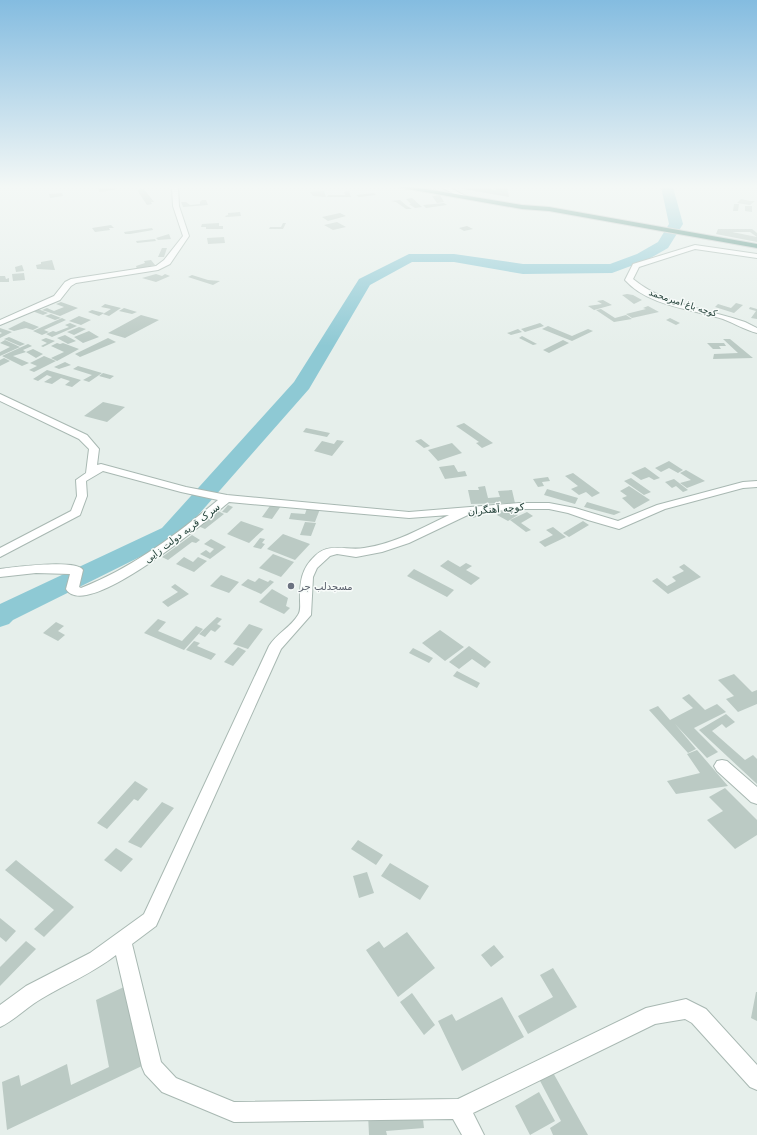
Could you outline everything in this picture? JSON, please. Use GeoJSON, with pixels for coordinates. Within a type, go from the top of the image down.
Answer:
{"type":"FeatureCollection","features":[{"type":"Feature","properties":{"kind":"highway"},"geometry":{"type":"LineString","coordinates":[[711,240],[757,251]]}},
{"type":"Feature","properties":{"kind":"highway"},"geometry":{"type":"LineString","coordinates":[[714,240],[757,246]]}},
{"type":"Feature","properties":{"kind":"street"},"geometry":{"type":"LineString","coordinates":[[0,323],[57,298],[68,284],[74,281],[158,268],[167,262],[183,240]]}},
{"type":"Feature","properties":{"kind":"street","name":"کوچه باغ امیرمحمد"},"geometry":{"type":"LineString","coordinates":[[757,256],[695,247],[636,266],[629,280],[636,288],[660,297],[744,322],[757,331]]}},
{"type":"Feature","properties":{"kind":"street"},"geometry":{"type":"LineString","coordinates":[[0,397],[83,437],[94,449],[91,474],[81,480],[82,496],[76,513],[0,553]]}},
{"type":"Feature","properties":{"kind":"street","name":"کوچه آهنگران"},"geometry":{"type":"LineString","coordinates":[[91,474],[100,467],[185,490],[227,498],[409,515],[519,506],[549,506],[571,510],[592,518],[619,525],[661,507],[743,485],[757,484]]}},
{"type":"Feature","properties":{"kind":"street","name":"سرک قریه دولت زایی"},"geometry":{"type":"LineString","coordinates":[[0,572],[36,569],[77,570],[72,589],[80,593],[97,588],[142,564],[227,498]]}},
{"type":"Feature","properties":{"kind":"street"},"geometry":{"type":"LineString","coordinates":[[0,1017],[33,993],[96,959],[150,920],[276,646],[304,615],[307,576],[312,566],[326,551],[334,550],[363,552],[396,545],[468,511]]}},
{"type":"Feature","properties":{"kind":"street"},"geometry":{"type":"LineString","coordinates":[[722,766],[757,797]]}},
{"type":"Feature","properties":{"kind":"street"},"geometry":{"type":"LineString","coordinates":[[122,941],[152,1066],[169,1085],[234,1112],[459,1109],[653,1015],[686,1009],[699,1016],[757,1080]]}},
{"type":"Feature","properties":{"kind":"street"},"geometry":{"type":"LineString","coordinates":[[459,1109],[473,1135]]}},
{"type":"Feature","properties":{"kind":"building"},"geometry":{"type":"Polygon","coordinates":[[[155,240],[156,241],[137,243],[136,241],[155,240]]]}},
{"type":"Feature","properties":{"kind":"building"},"geometry":{"type":"Polygon","coordinates":[[[207,240],[224,240],[225,243],[208,244],[207,240]]]}},
{"type":"Feature","properties":{"kind":"building"},"geometry":{"type":"Polygon","coordinates":[[[747,240],[757,240],[757,242],[747,240]]]}},
{"type":"Feature","properties":{"kind":"building"},"geometry":{"type":"Polygon","coordinates":[[[162,248],[167,248],[164,257],[158,257],[162,248]]]}},
{"type":"Feature","properties":{"kind":"building"},"geometry":{"type":"Polygon","coordinates":[[[52,260],[55,270],[37,269],[36,265],[41,264],[41,262],[52,260]]]}},
{"type":"Feature","properties":{"kind":"building"},"geometry":{"type":"Polygon","coordinates":[[[151,260],[155,265],[137,269],[136,266],[145,263],[144,261],[151,260]]]}},
{"type":"Feature","properties":{"kind":"building"},"geometry":{"type":"Polygon","coordinates":[[[22,265],[24,271],[16,272],[15,267],[22,265]]]}},
{"type":"Feature","properties":{"kind":"building"},"geometry":{"type":"Polygon","coordinates":[[[24,273],[25,280],[13,281],[12,274],[24,273]]]}},
{"type":"Feature","properties":{"kind":"building"},"geometry":{"type":"Polygon","coordinates":[[[156,274],[162,276],[165,274],[170,276],[156,282],[142,278],[156,274]]]}},
{"type":"Feature","properties":{"kind":"building"},"geometry":{"type":"Polygon","coordinates":[[[192,275],[208,280],[220,281],[213,285],[188,277],[192,275]]]}},
{"type":"Feature","properties":{"kind":"building"},"geometry":{"type":"Polygon","coordinates":[[[0,276],[5,276],[6,279],[9,278],[9,282],[0,282],[0,276]]]}},
{"type":"Feature","properties":{"kind":"building"},"geometry":{"type":"Polygon","coordinates":[[[622,295],[633,295],[642,300],[634,304],[622,295]]]}},
{"type":"Feature","properties":{"kind":"building"},"geometry":{"type":"Polygon","coordinates":[[[603,300],[612,305],[594,310],[588,306],[602,304],[597,301],[603,300]]]}},
{"type":"Feature","properties":{"kind":"building"},"geometry":{"type":"Polygon","coordinates":[[[61,302],[78,308],[60,316],[42,310],[47,308],[54,311],[64,307],[56,304],[61,302]]]}},
{"type":"Feature","properties":{"kind":"building"},"geometry":{"type":"Polygon","coordinates":[[[736,303],[743,305],[734,313],[715,307],[718,304],[731,308],[736,303]]]}},
{"type":"Feature","properties":{"kind":"building"},"geometry":{"type":"Polygon","coordinates":[[[105,304],[121,308],[109,316],[103,314],[111,309],[101,307],[105,304]]]}},
{"type":"Feature","properties":{"kind":"building"},"geometry":{"type":"Polygon","coordinates":[[[648,306],[659,312],[632,318],[626,314],[646,309],[643,308],[648,306]]]}},
{"type":"Feature","properties":{"kind":"building"},"geometry":{"type":"Polygon","coordinates":[[[750,307],[757,309],[757,319],[751,318],[756,311],[749,309],[750,307]]]}},
{"type":"Feature","properties":{"kind":"building"},"geometry":{"type":"Polygon","coordinates":[[[124,308],[137,312],[132,314],[119,311],[124,308]]]}},
{"type":"Feature","properties":{"kind":"building"},"geometry":{"type":"Polygon","coordinates":[[[38,309],[48,313],[43,315],[32,311],[38,309]]]}},
{"type":"Feature","properties":{"kind":"building"},"geometry":{"type":"Polygon","coordinates":[[[601,309],[615,318],[626,315],[632,319],[614,322],[596,310],[601,309]]]}},
{"type":"Feature","properties":{"kind":"building"},"geometry":{"type":"Polygon","coordinates":[[[92,310],[104,313],[99,316],[88,312],[92,310]]]}},
{"type":"Feature","properties":{"kind":"building"},"geometry":{"type":"Polygon","coordinates":[[[51,314],[61,318],[55,320],[45,316],[51,314]]]}},
{"type":"Feature","properties":{"kind":"building"},"geometry":{"type":"Polygon","coordinates":[[[141,315],[159,320],[125,338],[108,333],[141,315]]]}},
{"type":"Feature","properties":{"kind":"building"},"geometry":{"type":"Polygon","coordinates":[[[79,316],[91,320],[81,325],[69,321],[79,316]]]}},
{"type":"Feature","properties":{"kind":"building"},"geometry":{"type":"Polygon","coordinates":[[[62,318],[66,320],[44,330],[49,332],[42,335],[33,331],[62,318]]]}},
{"type":"Feature","properties":{"kind":"building"},"geometry":{"type":"Polygon","coordinates":[[[670,318],[680,323],[676,325],[666,320],[670,318]]]}},
{"type":"Feature","properties":{"kind":"building"},"geometry":{"type":"Polygon","coordinates":[[[24,321],[39,327],[33,330],[26,328],[14,331],[8,329],[24,321]]]}},
{"type":"Feature","properties":{"kind":"building"},"geometry":{"type":"Polygon","coordinates":[[[70,323],[77,326],[52,337],[46,334],[69,327],[65,325],[70,323]]]}},
{"type":"Feature","properties":{"kind":"building"},"geometry":{"type":"Polygon","coordinates":[[[540,323],[544,326],[525,332],[521,329],[540,323]]]}},
{"type":"Feature","properties":{"kind":"building"},"geometry":{"type":"Polygon","coordinates":[[[548,326],[572,336],[588,329],[593,331],[572,341],[542,329],[548,326]]]}},
{"type":"Feature","properties":{"kind":"building"},"geometry":{"type":"Polygon","coordinates":[[[79,327],[86,329],[74,335],[67,332],[79,327]]]}},
{"type":"Feature","properties":{"kind":"building"},"geometry":{"type":"Polygon","coordinates":[[[0,328],[12,332],[0,338],[0,334],[2,333],[0,332],[0,328]]]}},
{"type":"Feature","properties":{"kind":"building"},"geometry":{"type":"Polygon","coordinates":[[[518,329],[522,332],[511,335],[507,333],[518,329]]]}},
{"type":"Feature","properties":{"kind":"building"},"geometry":{"type":"Polygon","coordinates":[[[89,331],[99,337],[83,343],[74,337],[89,331]]]}},
{"type":"Feature","properties":{"kind":"building"},"geometry":{"type":"Polygon","coordinates":[[[65,335],[76,341],[68,344],[57,338],[65,335]]]}},
{"type":"Feature","properties":{"kind":"building"},"geometry":{"type":"Polygon","coordinates":[[[522,336],[537,344],[533,345],[519,338],[522,336]]]}},
{"type":"Feature","properties":{"kind":"building"},"geometry":{"type":"Polygon","coordinates":[[[9,337],[25,344],[20,346],[4,339],[9,337]]]}},
{"type":"Feature","properties":{"kind":"building"},"geometry":{"type":"Polygon","coordinates":[[[46,338],[55,341],[43,347],[41,346],[47,343],[41,340],[46,338]]]}},
{"type":"Feature","properties":{"kind":"building"},"geometry":{"type":"Polygon","coordinates":[[[108,338],[116,342],[80,357],[75,354],[108,338]]]}},
{"type":"Feature","properties":{"kind":"building"},"geometry":{"type":"Polygon","coordinates":[[[723,339],[730,339],[753,358],[713,359],[714,354],[738,353],[723,339]]]}},
{"type":"Feature","properties":{"kind":"building"},"geometry":{"type":"Polygon","coordinates":[[[5,340],[20,347],[0,356],[0,352],[10,347],[0,343],[5,340]]]}},
{"type":"Feature","properties":{"kind":"building"},"geometry":{"type":"Polygon","coordinates":[[[563,340],[569,343],[549,353],[543,350],[563,340]]]}},
{"type":"Feature","properties":{"kind":"building"},"geometry":{"type":"Polygon","coordinates":[[[57,343],[63,343],[79,349],[57,361],[51,358],[64,352],[51,346],[57,343]]]}},
{"type":"Feature","properties":{"kind":"building"},"geometry":{"type":"Polygon","coordinates":[[[707,343],[724,343],[726,346],[719,346],[721,349],[713,349],[707,343]]]}},
{"type":"Feature","properties":{"kind":"building"},"geometry":{"type":"Polygon","coordinates":[[[28,344],[32,346],[23,350],[26,352],[13,356],[29,363],[22,366],[2,356],[28,344]]]}},
{"type":"Feature","properties":{"kind":"building"},"geometry":{"type":"Polygon","coordinates":[[[33,349],[43,354],[36,358],[26,352],[33,349]]]}},
{"type":"Feature","properties":{"kind":"building"},"geometry":{"type":"Polygon","coordinates":[[[44,356],[56,361],[34,372],[29,370],[37,366],[30,363],[44,356]]]}},
{"type":"Feature","properties":{"kind":"building"},"geometry":{"type":"Polygon","coordinates":[[[4,358],[10,361],[0,366],[0,360],[4,358]]]}},
{"type":"Feature","properties":{"kind":"building"},"geometry":{"type":"Polygon","coordinates":[[[65,362],[71,365],[59,369],[54,367],[65,362]]]}},
{"type":"Feature","properties":{"kind":"building"},"geometry":{"type":"Polygon","coordinates":[[[78,366],[102,373],[89,382],[83,380],[92,375],[73,369],[78,366]]]}},
{"type":"Feature","properties":{"kind":"building"},"geometry":{"type":"Polygon","coordinates":[[[47,370],[81,380],[72,387],[65,385],[70,381],[61,378],[52,384],[44,382],[52,377],[47,375],[38,381],[33,379],[47,370]]]}},
{"type":"Feature","properties":{"kind":"building"},"geometry":{"type":"Polygon","coordinates":[[[103,373],[114,376],[110,379],[99,376],[103,373]]]}},
{"type":"Feature","properties":{"kind":"building"},"geometry":{"type":"Polygon","coordinates":[[[103,402],[125,407],[107,422],[84,416],[103,402]]]}},
{"type":"Feature","properties":{"kind":"building"},"geometry":{"type":"Polygon","coordinates":[[[464,423],[493,443],[482,448],[476,443],[479,442],[456,426],[464,423]]]}},
{"type":"Feature","properties":{"kind":"building"},"geometry":{"type":"Polygon","coordinates":[[[306,428],[330,433],[327,437],[303,432],[306,428]]]}},
{"type":"Feature","properties":{"kind":"building"},"geometry":{"type":"Polygon","coordinates":[[[421,439],[430,446],[424,448],[415,441],[421,439]]]}},
{"type":"Feature","properties":{"kind":"building"},"geometry":{"type":"Polygon","coordinates":[[[337,440],[344,441],[332,456],[314,451],[322,441],[334,444],[337,440]]]}},
{"type":"Feature","properties":{"kind":"building"},"geometry":{"type":"Polygon","coordinates":[[[452,443],[462,453],[438,461],[428,450],[452,443]]]}},
{"type":"Feature","properties":{"kind":"building"},"geometry":{"type":"Polygon","coordinates":[[[669,461],[683,470],[678,473],[669,468],[661,472],[655,468],[669,461]]]}},
{"type":"Feature","properties":{"kind":"building"},"geometry":{"type":"Polygon","coordinates":[[[454,465],[458,472],[465,471],[467,476],[445,479],[439,467],[454,465]]]}},
{"type":"Feature","properties":{"kind":"building"},"geometry":{"type":"Polygon","coordinates":[[[645,467],[660,478],[654,480],[649,477],[641,480],[631,473],[645,467]]]}},
{"type":"Feature","properties":{"kind":"building"},"geometry":{"type":"Polygon","coordinates":[[[686,470],[705,481],[687,488],[680,483],[691,480],[680,473],[686,470]]]}},
{"type":"Feature","properties":{"kind":"building"},"geometry":{"type":"Polygon","coordinates":[[[573,473],[600,493],[592,497],[586,492],[579,495],[571,489],[578,486],[565,476],[573,473]]]}},
{"type":"Feature","properties":{"kind":"building"},"geometry":{"type":"Polygon","coordinates":[[[548,477],[550,481],[542,482],[544,486],[538,487],[533,479],[548,477]]]}},
{"type":"Feature","properties":{"kind":"building"},"geometry":{"type":"Polygon","coordinates":[[[631,478],[651,492],[644,495],[624,481],[631,478]]]}},
{"type":"Feature","properties":{"kind":"building"},"geometry":{"type":"Polygon","coordinates":[[[674,479],[688,490],[683,492],[676,486],[672,488],[665,482],[674,479]]]}},
{"type":"Feature","properties":{"kind":"building"},"geometry":{"type":"Polygon","coordinates":[[[485,486],[488,498],[500,497],[498,491],[512,490],[515,503],[471,504],[468,490],[479,490],[478,487],[485,486]]]}},
{"type":"Feature","properties":{"kind":"building"},"geometry":{"type":"Polygon","coordinates":[[[629,486],[650,500],[634,509],[622,498],[627,496],[620,491],[629,486]]]}},
{"type":"Feature","properties":{"kind":"building"},"geometry":{"type":"Polygon","coordinates":[[[547,489],[578,498],[575,504],[544,495],[547,489]]]}},
{"type":"Feature","properties":{"kind":"building"},"geometry":{"type":"Polygon","coordinates":[[[587,502],[621,512],[614,515],[584,507],[587,502]]]}},
{"type":"Feature","properties":{"kind":"building"},"geometry":{"type":"Polygon","coordinates":[[[272,503],[281,506],[272,519],[262,517],[272,503]]]}},
{"type":"Feature","properties":{"kind":"building"},"geometry":{"type":"Polygon","coordinates":[[[228,505],[233,507],[227,513],[222,512],[228,505]]]}},
{"type":"Feature","properties":{"kind":"building"},"geometry":{"type":"Polygon","coordinates":[[[307,508],[320,509],[315,522],[289,519],[291,513],[305,514],[307,508]]]}},
{"type":"Feature","properties":{"kind":"building"},"geometry":{"type":"Polygon","coordinates":[[[507,508],[518,515],[508,521],[497,515],[507,508]]]}},
{"type":"Feature","properties":{"kind":"building"},"geometry":{"type":"Polygon","coordinates":[[[218,511],[224,514],[205,529],[198,526],[218,511]]]}},
{"type":"Feature","properties":{"kind":"building"},"geometry":{"type":"Polygon","coordinates":[[[480,512],[482,515],[473,518],[470,514],[480,512]]]}},
{"type":"Feature","properties":{"kind":"building"},"geometry":{"type":"Polygon","coordinates":[[[527,512],[533,516],[521,523],[531,530],[526,532],[510,520],[527,512]]]}},
{"type":"Feature","properties":{"kind":"building"},"geometry":{"type":"Polygon","coordinates":[[[241,521],[264,529],[249,543],[227,534],[241,521]]]}},
{"type":"Feature","properties":{"kind":"building"},"geometry":{"type":"Polygon","coordinates":[[[583,521],[589,525],[569,537],[563,533],[583,521]]]}},
{"type":"Feature","properties":{"kind":"building"},"geometry":{"type":"Polygon","coordinates":[[[305,522],[316,523],[311,536],[300,535],[305,522]]]}},
{"type":"Feature","properties":{"kind":"building"},"geometry":{"type":"Polygon","coordinates":[[[553,527],[566,537],[545,547],[539,542],[553,535],[546,530],[553,527]]]}},
{"type":"Feature","properties":{"kind":"building"},"geometry":{"type":"Polygon","coordinates":[[[283,534],[310,544],[295,560],[267,549],[283,534]]]}},
{"type":"Feature","properties":{"kind":"building"},"geometry":{"type":"Polygon","coordinates":[[[192,535],[200,540],[196,543],[192,542],[168,560],[162,557],[192,535]]]}},
{"type":"Feature","properties":{"kind":"building"},"geometry":{"type":"Polygon","coordinates":[[[260,538],[265,539],[262,543],[265,544],[261,549],[253,547],[260,538]]]}},
{"type":"Feature","properties":{"kind":"building"},"geometry":{"type":"Polygon","coordinates":[[[211,539],[226,547],[210,559],[200,554],[206,550],[210,553],[214,549],[204,544],[211,539]]]}},
{"type":"Feature","properties":{"kind":"building"},"geometry":{"type":"Polygon","coordinates":[[[273,554],[294,562],[281,577],[259,568],[273,554]]]}},
{"type":"Feature","properties":{"kind":"building"},"geometry":{"type":"Polygon","coordinates":[[[184,557],[193,562],[198,557],[207,561],[194,572],[176,564],[184,557]]]}},
{"type":"Feature","properties":{"kind":"building"},"geometry":{"type":"Polygon","coordinates":[[[448,560],[460,567],[466,563],[472,566],[466,570],[480,578],[471,585],[440,566],[448,560]]]}},
{"type":"Feature","properties":{"kind":"building"},"geometry":{"type":"Polygon","coordinates":[[[684,564],[701,577],[668,594],[652,581],[657,578],[667,586],[676,581],[672,577],[684,571],[679,567],[684,564]]]}},
{"type":"Feature","properties":{"kind":"building"},"geometry":{"type":"Polygon","coordinates":[[[414,569],[454,590],[447,597],[407,576],[414,569]]]}},
{"type":"Feature","properties":{"kind":"building"},"geometry":{"type":"Polygon","coordinates":[[[221,575],[239,582],[229,593],[210,586],[221,575]]]}},
{"type":"Feature","properties":{"kind":"building"},"geometry":{"type":"Polygon","coordinates":[[[259,578],[268,582],[270,580],[274,582],[261,594],[241,585],[248,579],[255,582],[259,578]]]}},
{"type":"Feature","properties":{"kind":"building"},"geometry":{"type":"Polygon","coordinates":[[[175,584],[189,594],[168,607],[162,602],[178,592],[171,587],[175,584]]]}},
{"type":"Feature","properties":{"kind":"building"},"geometry":{"type":"Polygon","coordinates":[[[272,589],[288,598],[286,606],[290,608],[284,614],[259,602],[272,589]]]}},
{"type":"Feature","properties":{"kind":"building"},"geometry":{"type":"Polygon","coordinates":[[[217,617],[222,619],[217,624],[221,626],[215,632],[211,630],[205,637],[199,634],[217,617]]]}},
{"type":"Feature","properties":{"kind":"building"},"geometry":{"type":"Polygon","coordinates":[[[158,619],[166,622],[158,631],[182,641],[196,626],[203,629],[184,650],[144,633],[158,619]]]}},
{"type":"Feature","properties":{"kind":"building"},"geometry":{"type":"Polygon","coordinates":[[[56,622],[64,626],[58,631],[65,635],[58,641],[43,633],[56,622]]]}},
{"type":"Feature","properties":{"kind":"building"},"geometry":{"type":"Polygon","coordinates":[[[249,624],[263,629],[248,649],[233,644],[249,624]]]}},
{"type":"Feature","properties":{"kind":"building"},"geometry":{"type":"Polygon","coordinates":[[[440,630],[464,647],[445,661],[422,643],[440,630]]]}},
{"type":"Feature","properties":{"kind":"building"},"geometry":{"type":"Polygon","coordinates":[[[194,641],[200,643],[197,646],[216,654],[211,660],[186,650],[194,641]]]}},
{"type":"Feature","properties":{"kind":"building"},"geometry":{"type":"Polygon","coordinates":[[[469,646],[491,662],[485,668],[472,659],[459,669],[449,662],[469,646]]]}},
{"type":"Feature","properties":{"kind":"building"},"geometry":{"type":"Polygon","coordinates":[[[238,647],[246,651],[233,666],[224,662],[238,647]]]}},
{"type":"Feature","properties":{"kind":"building"},"geometry":{"type":"Polygon","coordinates":[[[413,648],[433,658],[429,663],[409,653],[413,648]]]}},
{"type":"Feature","properties":{"kind":"building"},"geometry":{"type":"Polygon","coordinates":[[[457,671],[480,683],[477,688],[453,676],[457,671]]]}},
{"type":"Feature","properties":{"kind":"building"},"geometry":{"type":"Polygon","coordinates":[[[734,674],[752,692],[757,690],[757,704],[738,712],[726,699],[734,696],[718,680],[734,674]]]}},
{"type":"Feature","properties":{"kind":"building"},"geometry":{"type":"Polygon","coordinates":[[[689,694],[705,710],[717,704],[726,712],[694,728],[718,752],[707,758],[675,724],[696,749],[688,753],[649,710],[658,706],[670,720],[693,708],[682,698],[689,694]]]}},
{"type":"Feature","properties":{"kind":"building"},"geometry":{"type":"Polygon","coordinates":[[[726,714],[735,722],[726,728],[722,724],[712,731],[745,760],[753,755],[757,759],[757,784],[699,730],[726,714]]]}},
{"type":"Feature","properties":{"kind":"building"},"geometry":{"type":"Polygon","coordinates":[[[697,750],[728,786],[676,794],[667,781],[700,773],[687,754],[697,750]]]}},
{"type":"Feature","properties":{"kind":"building"},"geometry":{"type":"Polygon","coordinates":[[[135,781],[148,789],[138,801],[134,799],[107,829],[97,823],[135,781]]]}},
{"type":"Feature","properties":{"kind":"building"},"geometry":{"type":"Polygon","coordinates":[[[725,788],[757,820],[757,835],[735,849],[707,820],[723,811],[709,797],[725,788]]]}},
{"type":"Feature","properties":{"kind":"building"},"geometry":{"type":"Polygon","coordinates":[[[162,802],[174,808],[141,848],[128,842],[162,802]]]}},
{"type":"Feature","properties":{"kind":"building"},"geometry":{"type":"Polygon","coordinates":[[[358,840],[383,855],[376,865],[351,849],[358,840]]]}},
{"type":"Feature","properties":{"kind":"building"},"geometry":{"type":"Polygon","coordinates":[[[116,848],[133,859],[121,872],[104,860],[116,848]]]}},
{"type":"Feature","properties":{"kind":"building"},"geometry":{"type":"Polygon","coordinates":[[[16,860],[74,907],[44,937],[34,929],[54,910],[5,870],[16,860]]]}},
{"type":"Feature","properties":{"kind":"building"},"geometry":{"type":"Polygon","coordinates":[[[390,863],[429,886],[420,900],[381,876],[390,863]]]}},
{"type":"Feature","properties":{"kind":"building"},"geometry":{"type":"Polygon","coordinates":[[[367,872],[374,893],[359,898],[353,876],[367,872]]]}},
{"type":"Feature","properties":{"kind":"building"},"geometry":{"type":"Polygon","coordinates":[[[0,918],[16,931],[6,942],[0,937],[0,918]]]}},
{"type":"Feature","properties":{"kind":"building"},"geometry":{"type":"Polygon","coordinates":[[[407,932],[435,968],[398,997],[366,950],[379,941],[384,948],[407,932]]]}},
{"type":"Feature","properties":{"kind":"building"},"geometry":{"type":"Polygon","coordinates":[[[26,941],[36,949],[0,986],[0,967],[26,941]]]}},
{"type":"Feature","properties":{"kind":"building"},"geometry":{"type":"Polygon","coordinates":[[[494,945],[504,957],[491,967],[481,955],[494,945]]]}},
{"type":"Feature","properties":{"kind":"building"},"geometry":{"type":"Polygon","coordinates":[[[553,968],[577,1007],[528,1034],[518,1016],[553,997],[540,975],[553,968]]]}},
{"type":"Feature","properties":{"kind":"building"},"geometry":{"type":"Polygon","coordinates":[[[126,986],[144,1065],[7,1130],[2,1082],[19,1075],[21,1086],[67,1064],[71,1085],[109,1067],[96,1000],[126,986]]]}},
{"type":"Feature","properties":{"kind":"building"},"geometry":{"type":"Polygon","coordinates":[[[757,992],[757,1021],[751,1018],[757,992]]]}},
{"type":"Feature","properties":{"kind":"building"},"geometry":{"type":"Polygon","coordinates":[[[412,993],[435,1025],[424,1035],[400,1002],[412,993]]]}},
{"type":"Feature","properties":{"kind":"building"},"geometry":{"type":"Polygon","coordinates":[[[502,997],[524,1037],[462,1071],[438,1021],[452,1014],[456,1021],[502,997]]]}},
{"type":"Feature","properties":{"kind":"building"},"geometry":{"type":"Polygon","coordinates":[[[551,1069],[588,1135],[553,1135],[550,1128],[561,1121],[538,1077],[551,1069]]]}},
{"type":"Feature","properties":{"kind":"building"},"geometry":{"type":"Polygon","coordinates":[[[539,1092],[555,1121],[530,1135],[515,1106],[539,1092]]]}},
{"type":"Feature","properties":{"kind":"building"},"geometry":{"type":"Polygon","coordinates":[[[422,1111],[424,1128],[386,1131],[387,1135],[369,1135],[368,1114],[422,1111]]]}},
{"type":"Feature","properties":{"kind":"waterway"},"geometry":{"type":"LineString","coordinates":[[0,617],[4,613],[170,533],[302,385],[364,282],[409,258],[454,258],[523,269],[612,268],[642,257],[663,245],[666,240]]}},
{"type":"Feature","properties":{"kind":"place","name":"مسجدلب جر"},"geometry":{"type":"Point","coordinates":[291,586]}}]}
